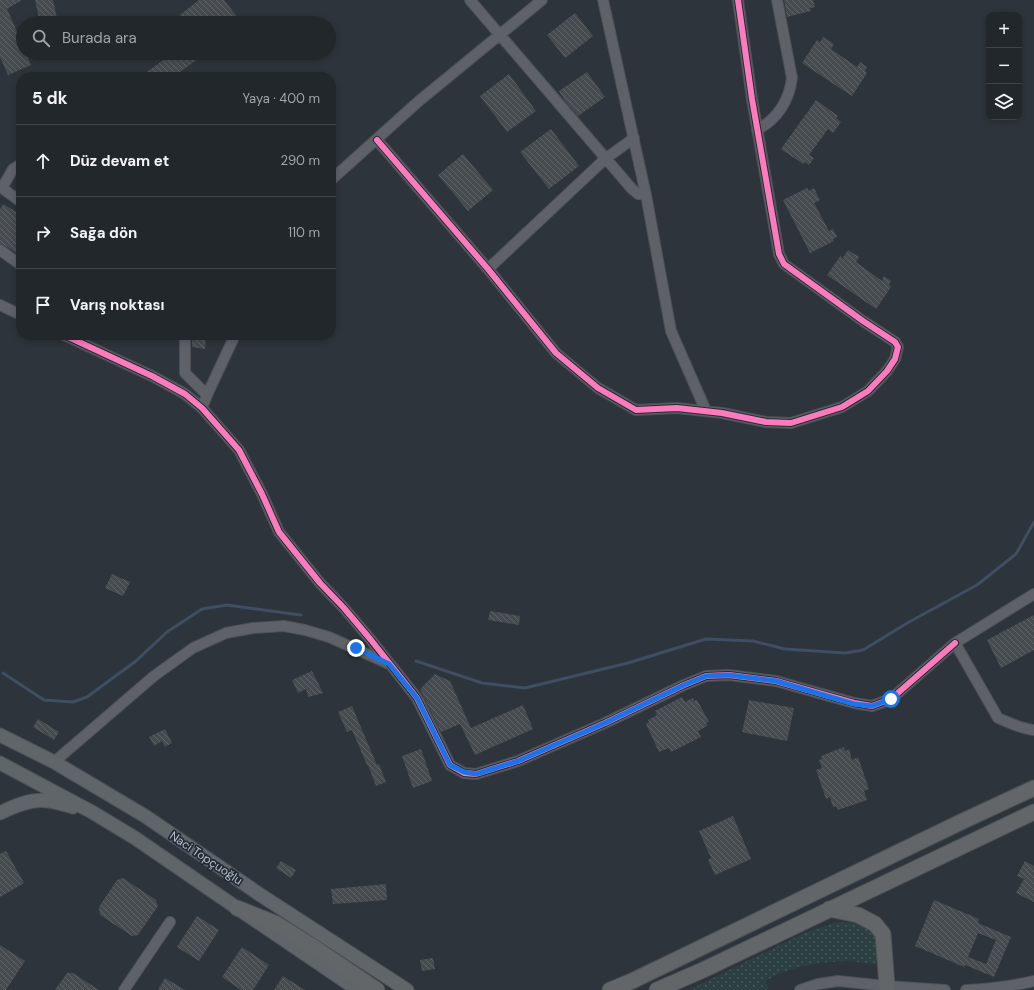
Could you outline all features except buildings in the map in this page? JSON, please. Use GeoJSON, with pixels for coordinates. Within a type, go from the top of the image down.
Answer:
{"type":"FeatureCollection","features":[{"type":"Feature","properties":{"kind":"highway"},"geometry":{"type":"LineString","coordinates":[[610,990],[632,981],[954,825],[1034,788]]}},
{"type":"Feature","properties":{"kind":"highway"},"geometry":{"type":"LineString","coordinates":[[658,990],[1034,812]]}},
{"type":"Feature","properties":{"kind":"highway"},"geometry":{"type":"LineString","coordinates":[[237,908],[277,924],[377,990]]}},
{"type":"Feature","properties":{"kind":"highway"},"geometry":{"type":"LineString","coordinates":[[829,909],[858,915],[875,924],[883,934],[887,986]]}},
{"type":"Feature","properties":{"kind":"main road","name":"Naci Topçuoğlu"},"geometry":{"type":"LineString","coordinates":[[0,735],[54,762],[145,816],[259,894],[407,990]]}},
{"type":"Feature","properties":{"kind":"main road","name":"Naci Topçuoğlu"},"geometry":{"type":"LineString","coordinates":[[0,763],[92,812],[135,838],[358,990]]}},
{"type":"Feature","properties":{"kind":"main road"},"geometry":{"type":"LineString","coordinates":[[0,813],[11,807],[28,802],[47,801],[92,812]]}},
{"type":"Feature","properties":{"kind":"street"},"geometry":{"type":"LineString","coordinates":[[470,0],[605,159],[635,192],[646,195]]}},
{"type":"Feature","properties":{"kind":"street"},"geometry":{"type":"LineString","coordinates":[[336,176],[419,101],[542,0]]}},
{"type":"Feature","properties":{"kind":"street"},"geometry":{"type":"LineString","coordinates":[[603,0],[646,195],[671,331],[706,411]]}},
{"type":"Feature","properties":{"kind":"street"},"geometry":{"type":"LineString","coordinates":[[377,140],[488,269],[556,353],[598,388],[636,410],[677,408],[722,413],[766,422],[791,423],[842,407],[868,391],[887,371],[895,359],[898,347],[895,342],[863,321],[784,264],[779,254],[757,130],[738,0]]}},
{"type":"Feature","properties":{"kind":"street"},"geometry":{"type":"LineString","coordinates":[[757,130],[770,122],[780,110],[785,102],[791,85],[792,78],[777,0]]}},
{"type":"Feature","properties":{"kind":"street"},"geometry":{"type":"LineString","coordinates":[[488,269],[605,159],[634,138]]}},
{"type":"Feature","properties":{"kind":"street"},"geometry":{"type":"LineString","coordinates":[[16,167],[13,169],[1,189],[16,199]]}},
{"type":"Feature","properties":{"kind":"street"},"geometry":{"type":"LineString","coordinates":[[0,250],[16,261]]}},
{"type":"Feature","properties":{"kind":"street"},"geometry":{"type":"LineString","coordinates":[[0,305],[16,313]]}},
{"type":"Feature","properties":{"kind":"street"},"geometry":{"type":"LineString","coordinates":[[75,340],[152,376],[185,394],[202,408],[238,450],[262,494],[279,532],[320,583],[344,608],[417,698],[450,765],[464,772],[476,774],[518,761],[605,723],[706,676],[729,675],[776,681],[854,704],[872,706],[891,699],[955,643],[1034,594]]}},
{"type":"Feature","properties":{"kind":"street"},"geometry":{"type":"LineString","coordinates":[[185,340],[185,373],[207,394]]}},
{"type":"Feature","properties":{"kind":"street"},"geometry":{"type":"LineString","coordinates":[[202,408],[233,340]]}},
{"type":"Feature","properties":{"kind":"street"},"geometry":{"type":"LineString","coordinates":[[54,762],[154,676],[193,648],[226,633],[253,628],[284,626],[329,637],[389,664]]}},
{"type":"Feature","properties":{"kind":"street"},"geometry":{"type":"LineString","coordinates":[[955,643],[998,718],[1028,730],[1034,730]]}},
{"type":"Feature","properties":{"kind":"street"},"geometry":{"type":"LineString","coordinates":[[124,990],[170,922]]}},
{"type":"Feature","properties":{"kind":"street"},"geometry":{"type":"LineString","coordinates":[[800,990],[818,984],[838,981],[945,990]]}},
{"type":"Feature","properties":{"kind":"street"},"geometry":{"type":"LineString","coordinates":[[966,990],[988,989],[1034,981]]}},
{"type":"Feature","properties":{"kind":"shaded area"},"geometry":{"type":"Polygon","coordinates":[[[837,922],[854,923],[868,927],[877,937],[876,964],[847,961],[819,963],[799,967],[778,974],[765,981],[769,988],[766,990],[689,990],[804,933],[837,922]]]}},
{"type":"Feature","properties":{"kind":"waterway"},"geometry":{"type":"LineString","coordinates":[[416,661],[482,683],[525,688],[628,663],[706,639],[753,641],[785,649],[845,653],[863,650],[909,622],[977,585],[1016,554],[1034,522]]}},
{"type":"Feature","properties":{"kind":"waterway"},"geometry":{"type":"LineString","coordinates":[[3,673],[44,700],[73,702],[87,697],[136,661],[167,632],[202,609],[227,605],[301,615]]}},
{"type":"Feature","properties":{"kind":"cycle path"},"geometry":{"type":"LineString","coordinates":[[377,140],[488,269],[556,353],[598,388],[636,410],[677,408],[722,413],[766,422],[791,423],[842,407],[868,391],[887,371],[895,359],[898,347],[895,342],[863,321],[784,264],[779,254],[752,99],[738,0]]}},
{"type":"Feature","properties":{"kind":"cycle path"},"geometry":{"type":"LineString","coordinates":[[75,340],[152,376],[185,394],[202,408],[239,450],[262,494],[279,532],[320,583],[344,608],[371,640],[417,698],[450,765],[464,773],[476,774],[518,761],[605,723],[706,676],[729,675],[776,681],[854,703],[872,706],[891,699],[955,643]]}},
{"type":"Feature","properties":{"kind":"route"},"geometry":{"type":"LineString","coordinates":[[356,648],[389,664],[417,698],[450,765],[464,772],[476,774],[518,761],[605,723],[706,676],[729,675],[776,681],[854,704],[872,706],[891,699]]}}]}
